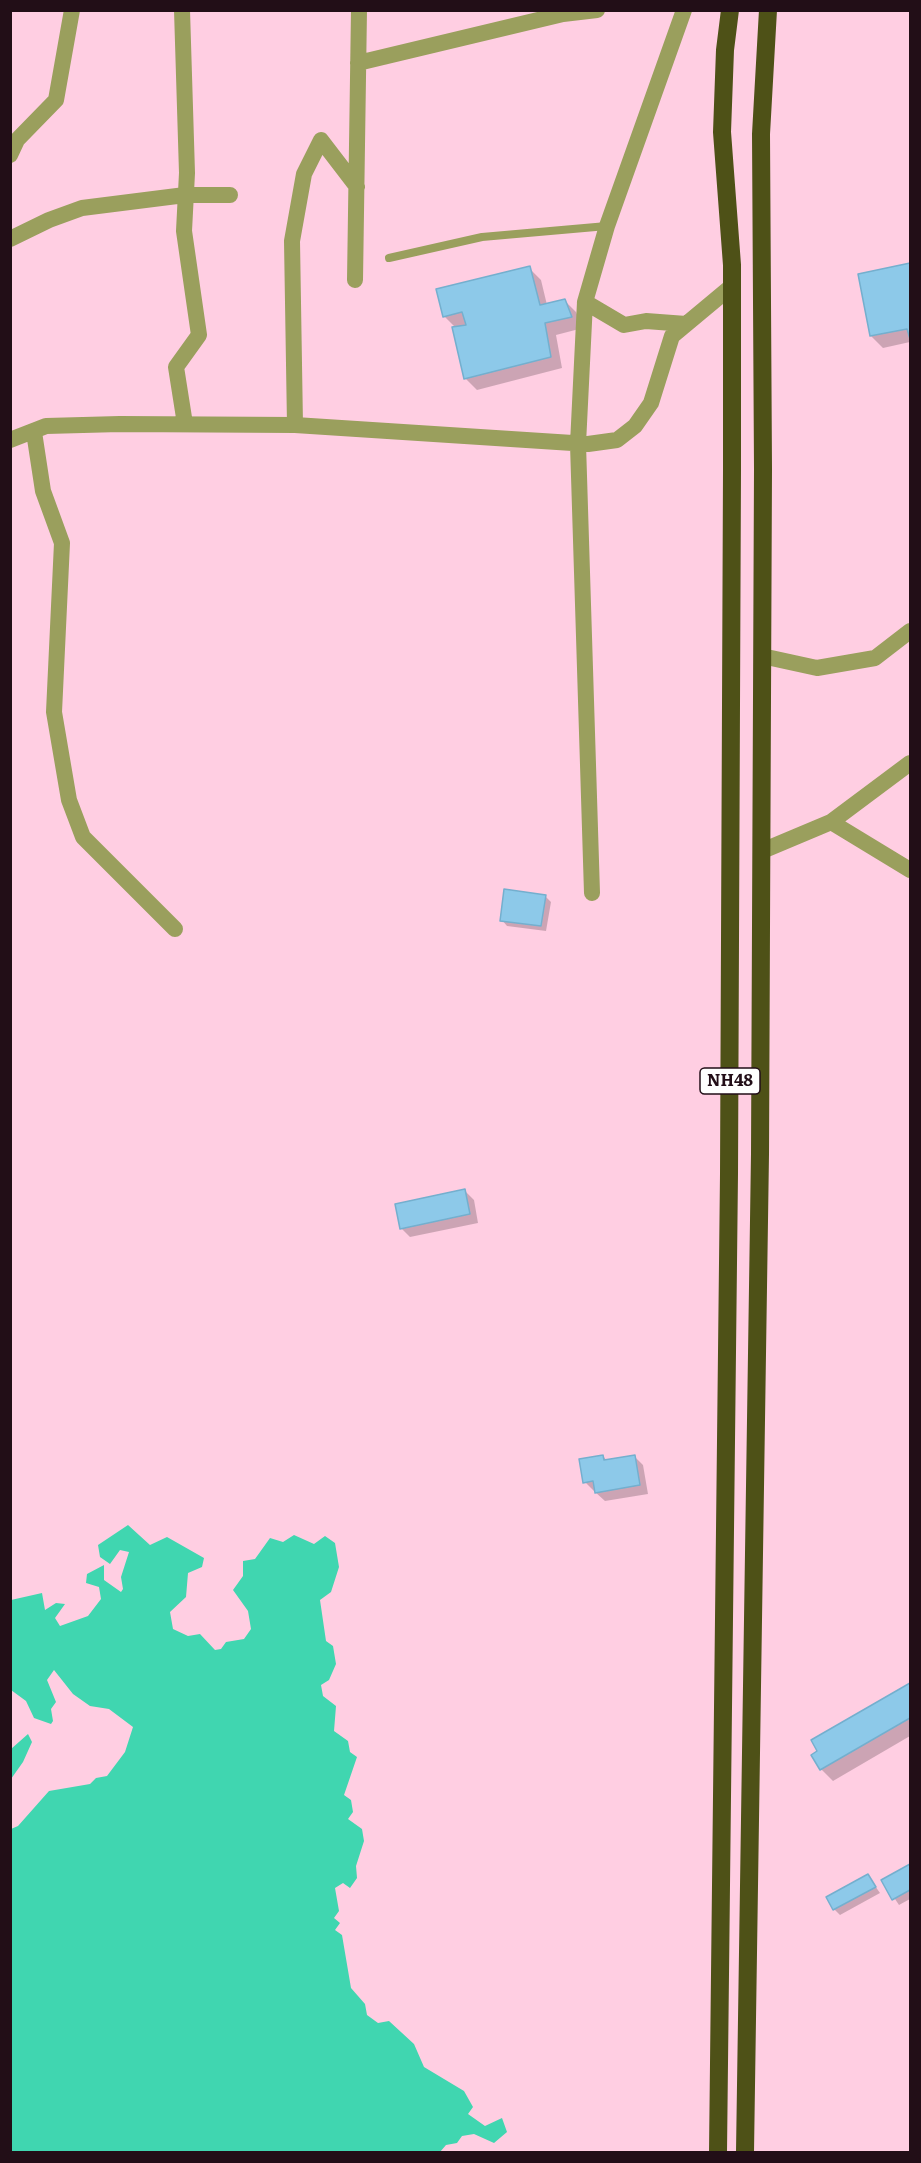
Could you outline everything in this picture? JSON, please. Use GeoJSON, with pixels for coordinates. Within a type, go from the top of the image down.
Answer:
{"type":"FeatureCollection","features":[{"type":"Feature","properties":{"kind":"highway","name":"NH48"},"geometry":{"type":"LineString","coordinates":[[718,2152],[729,1174],[732,286],[722,132],[724,50],[730,10]]}},
{"type":"Feature","properties":{"kind":"highway","name":"NH48"},"geometry":{"type":"LineString","coordinates":[[745,2152],[760,1154],[761,134],[768,10]]}},
{"type":"Feature","properties":{"kind":"street"},"geometry":{"type":"LineString","coordinates":[[10,155],[17,140],[56,100],[72,10]]}},
{"type":"Feature","properties":{"kind":"street"},"geometry":{"type":"LineString","coordinates":[[182,10],[187,173],[184,195],[184,231],[199,335],[176,367],[185,424]]}},
{"type":"Feature","properties":{"kind":"street"},"geometry":{"type":"LineString","coordinates":[[355,280],[359,10]]}},
{"type":"Feature","properties":{"kind":"street"},"geometry":{"type":"LineString","coordinates":[[358,63],[563,14],[597,10]]}},
{"type":"Feature","properties":{"kind":"street"},"geometry":{"type":"LineString","coordinates":[[592,893],[578,444],[585,303],[607,226],[684,10]]}},
{"type":"Feature","properties":{"kind":"street"},"geometry":{"type":"LineString","coordinates":[[295,425],[292,241],[304,174],[321,140],[357,187]]}},
{"type":"Feature","properties":{"kind":"street"},"geometry":{"type":"LineString","coordinates":[[10,239],[49,220],[82,208],[184,195],[230,195]]}},
{"type":"Feature","properties":{"kind":"street"},"geometry":{"type":"LineString","coordinates":[[10,440],[46,426],[185,424],[295,425],[578,444],[618,440],[635,426],[651,403],[672,336],[732,286]]}},
{"type":"Feature","properties":{"kind":"street"},"geometry":{"type":"LineString","coordinates":[[585,303],[624,325],[646,321],[686,324]]}},
{"type":"Feature","properties":{"kind":"street"},"geometry":{"type":"LineString","coordinates":[[34,432],[43,491],[62,543],[54,712],[69,800],[83,837],[175,929]]}},
{"type":"Feature","properties":{"kind":"street"},"geometry":{"type":"LineString","coordinates":[[762,656],[817,668],[875,658],[910,631]]}},
{"type":"Feature","properties":{"kind":"street"},"geometry":{"type":"LineString","coordinates":[[762,851],[831,822],[910,763]]}},
{"type":"Feature","properties":{"kind":"street"},"geometry":{"type":"LineString","coordinates":[[831,822],[910,870]]}},
{"type":"Feature","properties":{"kind":"lane"},"geometry":{"type":"LineString","coordinates":[[389,258],[482,237],[607,226]]}},
{"type":"Feature","properties":{"kind":"shaded area"},"geometry":{"type":"Polygon","coordinates":[[[128,1525],[150,1545],[167,1537],[204,1558],[202,1567],[188,1573],[186,1597],[170,1612],[173,1629],[188,1636],[200,1634],[215,1650],[221,1649],[226,1642],[244,1639],[251,1629],[248,1611],[233,1590],[243,1576],[243,1561],[255,1559],[270,1538],[283,1542],[294,1535],[314,1544],[325,1536],[335,1543],[339,1567],[331,1592],[320,1600],[326,1641],[333,1646],[336,1664],[329,1680],[321,1685],[323,1696],[336,1706],[334,1731],[348,1741],[350,1752],[357,1757],[344,1795],[351,1800],[353,1812],[348,1819],[362,1829],[364,1841],[356,1866],[357,1878],[350,1888],[343,1883],[335,1888],[339,1911],[334,1918],[340,1923],[335,1930],[342,1935],[351,1988],[365,2004],[367,2015],[378,2023],[389,2021],[414,2044],[424,2067],[464,2091],[473,2107],[468,2114],[485,2126],[502,2118],[507,2132],[494,2143],[474,2134],[462,2136],[457,2143],[446,2145],[440,2152],[11,2152],[11,1829],[18,1826],[49,1791],[90,1784],[96,1778],[107,1776],[125,1752],[133,1727],[109,1709],[90,1706],[73,1694],[54,1670],[47,1680],[56,1702],[51,1709],[53,1721],[51,1724],[34,1718],[26,1701],[11,1690],[11,1600],[42,1593],[45,1610],[56,1603],[65,1604],[55,1618],[60,1626],[88,1616],[101,1599],[99,1587],[86,1583],[87,1574],[104,1565],[104,1580],[121,1592],[123,1589],[121,1577],[129,1552],[120,1550],[110,1564],[100,1557],[98,1545],[128,1525]]]}},
{"type":"Feature","properties":{"kind":"shaded area"},"geometry":{"type":"Polygon","coordinates":[[[28,1734],[32,1742],[23,1762],[11,1779],[11,1749],[28,1734]]]}},
{"type":"Feature","properties":{"kind":"building"},"geometry":{"type":"Polygon","coordinates":[[[910,263],[910,339],[907,329],[870,336],[858,274],[910,263]]]}},
{"type":"Feature","properties":{"kind":"building"},"geometry":{"type":"Polygon","coordinates":[[[530,266],[540,305],[565,299],[572,317],[545,323],[551,357],[464,379],[452,327],[466,325],[462,312],[443,317],[436,289],[530,266]]]}},
{"type":"Feature","properties":{"kind":"building"},"geometry":{"type":"Polygon","coordinates":[[[504,889],[546,895],[541,926],[500,921],[504,889]]]}},
{"type":"Feature","properties":{"kind":"building"},"geometry":{"type":"Polygon","coordinates":[[[465,1189],[470,1214],[400,1229],[395,1204],[465,1189]]]}},
{"type":"Feature","properties":{"kind":"building"},"geometry":{"type":"Polygon","coordinates":[[[603,1455],[604,1460],[635,1455],[640,1485],[595,1493],[593,1481],[583,1483],[579,1459],[603,1455]]]}},
{"type":"Feature","properties":{"kind":"building"},"geometry":{"type":"Polygon","coordinates":[[[910,1683],[910,1718],[820,1770],[811,1755],[817,1751],[811,1740],[910,1683]]]}},
{"type":"Feature","properties":{"kind":"building"},"geometry":{"type":"Polygon","coordinates":[[[910,1864],[910,1890],[892,1900],[881,1880],[910,1864]]]}},
{"type":"Feature","properties":{"kind":"building"},"geometry":{"type":"Polygon","coordinates":[[[868,1874],[876,1887],[833,1910],[826,1897],[868,1874]]]}}]}
